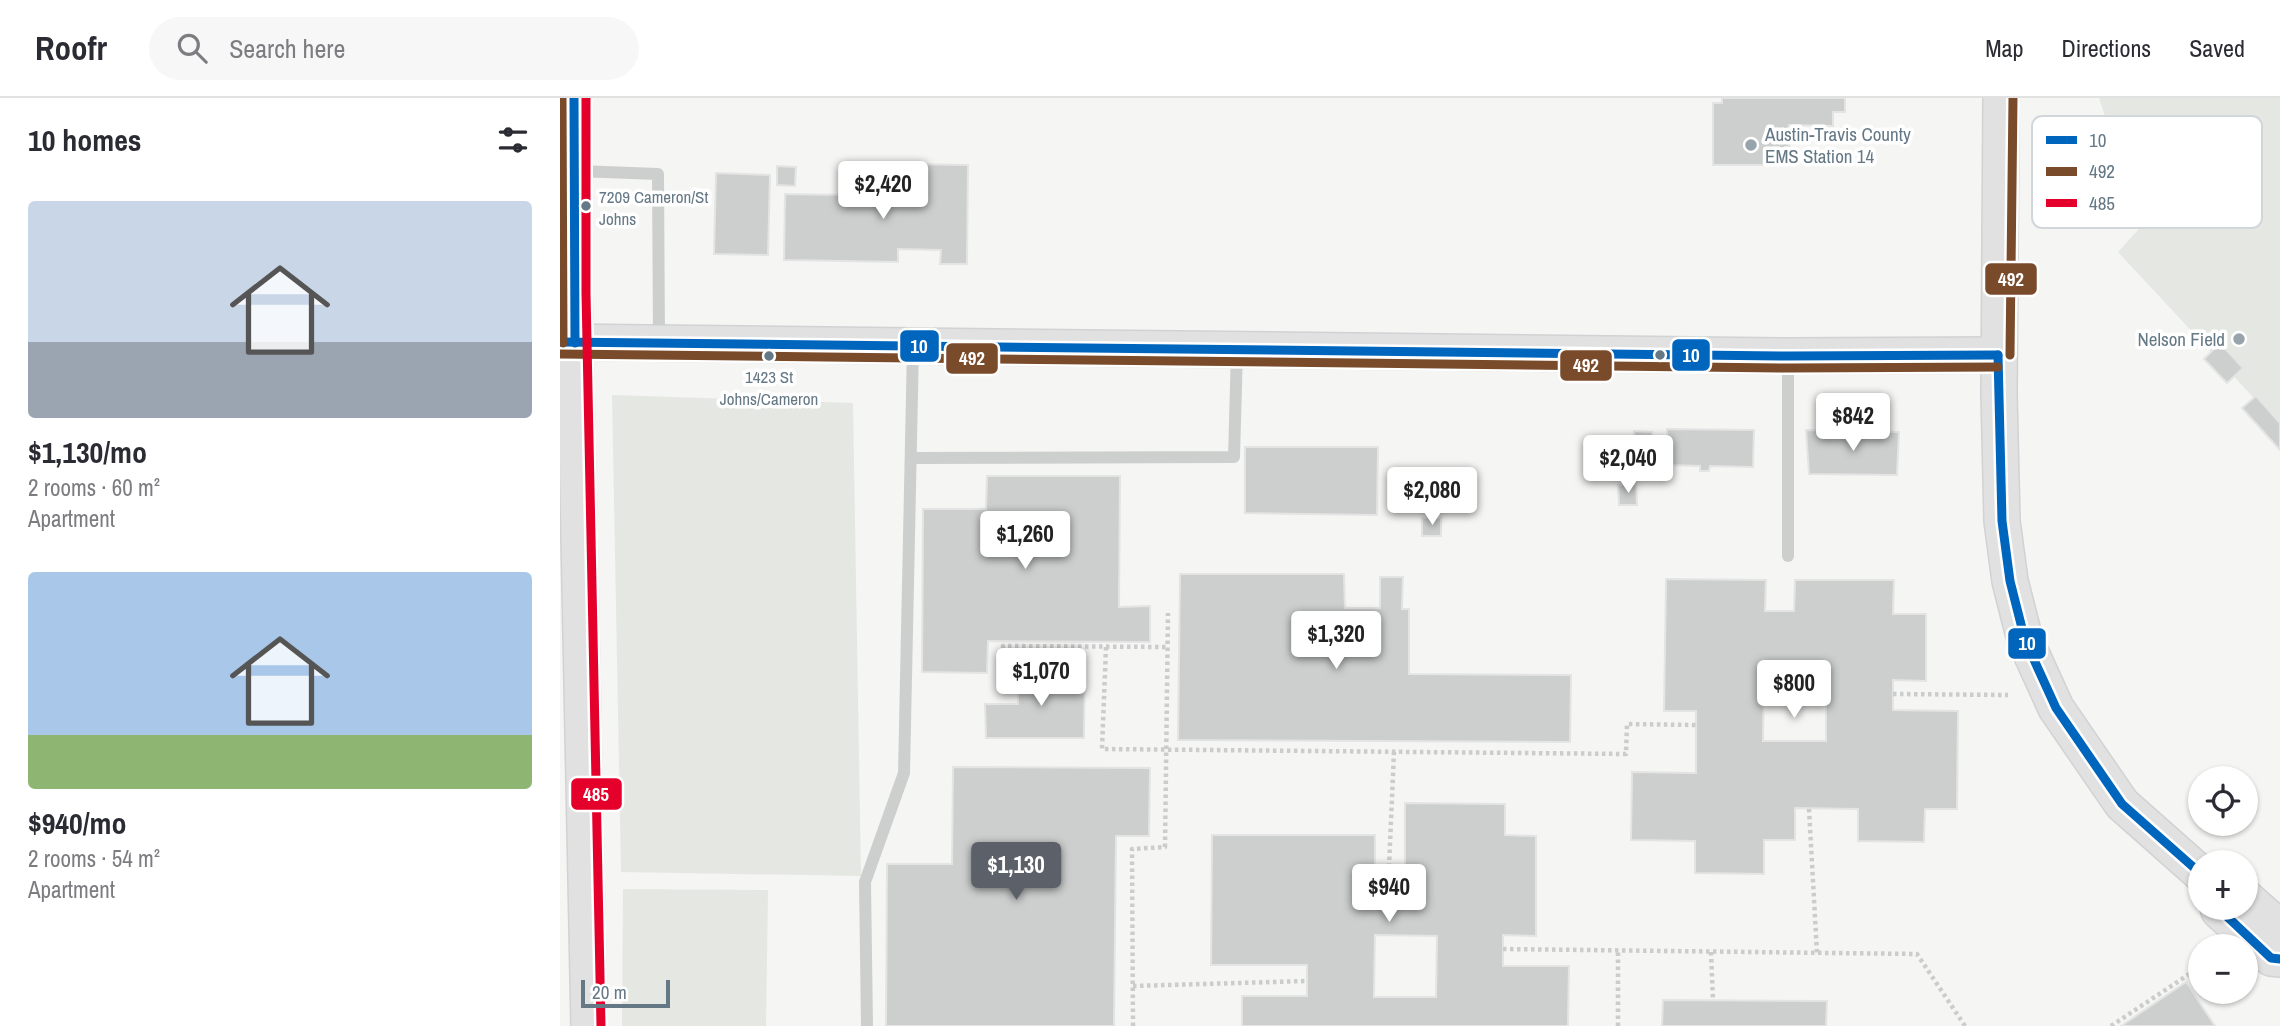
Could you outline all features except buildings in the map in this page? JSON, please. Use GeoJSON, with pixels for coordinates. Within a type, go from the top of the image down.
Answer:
{"type":"FeatureCollection","features":[{"type":"Feature","properties":{"kind":"street"},"geometry":{"type":"LineString","coordinates":[[574,98],[567,342],[589,1026]]}},
{"type":"Feature","properties":{"kind":"street"},"geometry":{"type":"LineString","coordinates":[[2001,98],[1998,355],[2002,521],[2010,581],[2025,640],[2056,708],[2122,804],[2188,862]]}},
{"type":"Feature","properties":{"kind":"street"},"geometry":{"type":"LineString","coordinates":[[567,342],[1788,356],[1998,355]]}},
{"type":"Feature","properties":{"kind":"street"},"geometry":{"type":"LineString","coordinates":[[2258,909],[2280,928]]}},
{"type":"Feature","properties":{"kind":"street"},"geometry":{"type":"LineString","coordinates":[[2229,920],[2271,958],[2280,959]]}},
{"type":"Feature","properties":{"kind":"lane"},"geometry":{"type":"LineString","coordinates":[[574,171],[658,174],[659,344]]}},
{"type":"Feature","properties":{"kind":"lane"},"geometry":{"type":"LineString","coordinates":[[867,1026],[865,882],[904,773],[913,346]]}},
{"type":"Feature","properties":{"kind":"lane"},"geometry":{"type":"LineString","coordinates":[[911,458],[1234,457],[1237,350]]}},
{"type":"Feature","properties":{"kind":"lane"},"geometry":{"type":"LineString","coordinates":[[1788,356],[1788,556]]}},
{"type":"Feature","properties":{"kind":"path"},"geometry":{"type":"LineString","coordinates":[[1133,1026],[1132,849],[1165,847],[1168,613]]}},
{"type":"Feature","properties":{"kind":"path"},"geometry":{"type":"LineString","coordinates":[[1003,683],[1003,646],[1168,647]]}},
{"type":"Feature","properties":{"kind":"path"},"geometry":{"type":"LineString","coordinates":[[1106,647],[1102,749],[1626,754],[1627,724],[1696,725]]}},
{"type":"Feature","properties":{"kind":"path"},"geometry":{"type":"LineString","coordinates":[[1893,694],[2008,695]]}},
{"type":"Feature","properties":{"kind":"path"},"geometry":{"type":"LineString","coordinates":[[1389,867],[1394,752]]}},
{"type":"Feature","properties":{"kind":"path"},"geometry":{"type":"LineString","coordinates":[[1809,809],[1817,953]]}},
{"type":"Feature","properties":{"kind":"path"},"geometry":{"type":"LineString","coordinates":[[1503,949],[1917,954],[1965,1026]]}},
{"type":"Feature","properties":{"kind":"path"},"geometry":{"type":"LineString","coordinates":[[1618,951],[1618,1026]]}},
{"type":"Feature","properties":{"kind":"path"},"geometry":{"type":"LineString","coordinates":[[1711,952],[1713,1000]]}},
{"type":"Feature","properties":{"kind":"path"},"geometry":{"type":"LineString","coordinates":[[2112,1026],[2188,975]]}},
{"type":"Feature","properties":{"kind":"path"},"geometry":{"type":"LineString","coordinates":[[1133,985],[1307,981]]}},
{"type":"Feature","properties":{"kind":"shaded area","name":"Nelson Field"},"geometry":{"type":"Polygon","coordinates":[[[2099,98],[2280,98],[2280,426],[2118,252],[2140,228],[2262,228],[2262,116],[2105,116],[2099,98]]]}},
{"type":"Feature","properties":{"kind":"shaded area"},"geometry":{"type":"Polygon","coordinates":[[[612,395],[853,403],[861,876],[621,872],[612,395]]]}},
{"type":"Feature","properties":{"kind":"shaded area"},"geometry":{"type":"Polygon","coordinates":[[[623,889],[768,890],[766,1026],[622,1026],[623,889]]]}},
{"type":"Feature","properties":{"kind":"transit line","name":"492"},"geometry":{"type":"LineString","coordinates":[[562,98],[563,343]]}},
{"type":"Feature","properties":{"kind":"transit line","name":"10"},"geometry":{"type":"LineString","coordinates":[[574,98],[575,343]]}},
{"type":"Feature","properties":{"kind":"transit line","name":"485"},"geometry":{"type":"LineString","coordinates":[[586,98],[586,293],[601,1026]]}},
{"type":"Feature","properties":{"kind":"transit line","name":"492"},"geometry":{"type":"LineString","coordinates":[[2010,355],[2013,98]]}},
{"type":"Feature","properties":{"kind":"transit line","name":"10"},"geometry":{"type":"LineString","coordinates":[[560,342],[1788,356],[1998,355]]}},
{"type":"Feature","properties":{"kind":"transit line","name":"492"},"geometry":{"type":"LineString","coordinates":[[560,354],[1788,368],[1998,367]]}},
{"type":"Feature","properties":{"kind":"transit line","name":"10"},"geometry":{"type":"LineString","coordinates":[[1998,355],[2002,521],[2010,581],[2025,640],[2056,708],[2122,804],[2188,862]]}},
{"type":"Feature","properties":{"kind":"transit line","name":"10"},"geometry":{"type":"LineString","coordinates":[[2231,920],[2271,958],[2280,959]]}},
{"type":"Feature","properties":{"kind":"place","name":"Austin-Travis County EMS Station 14"},"geometry":{"type":"Point","coordinates":[1751,145]}},
{"type":"Feature","properties":{"kind":"place","name":"7209 Cameron/St Johns"},"geometry":{"type":"Point","coordinates":[586,206]}},
{"type":"Feature","properties":{"kind":"place","name":"Nelson Field"},"geometry":{"type":"Point","coordinates":[2239,339]}},
{"type":"Feature","properties":{"kind":"place","name":"1423 St Johns/Cameron"},"geometry":{"type":"Point","coordinates":[769,356]}}]}
